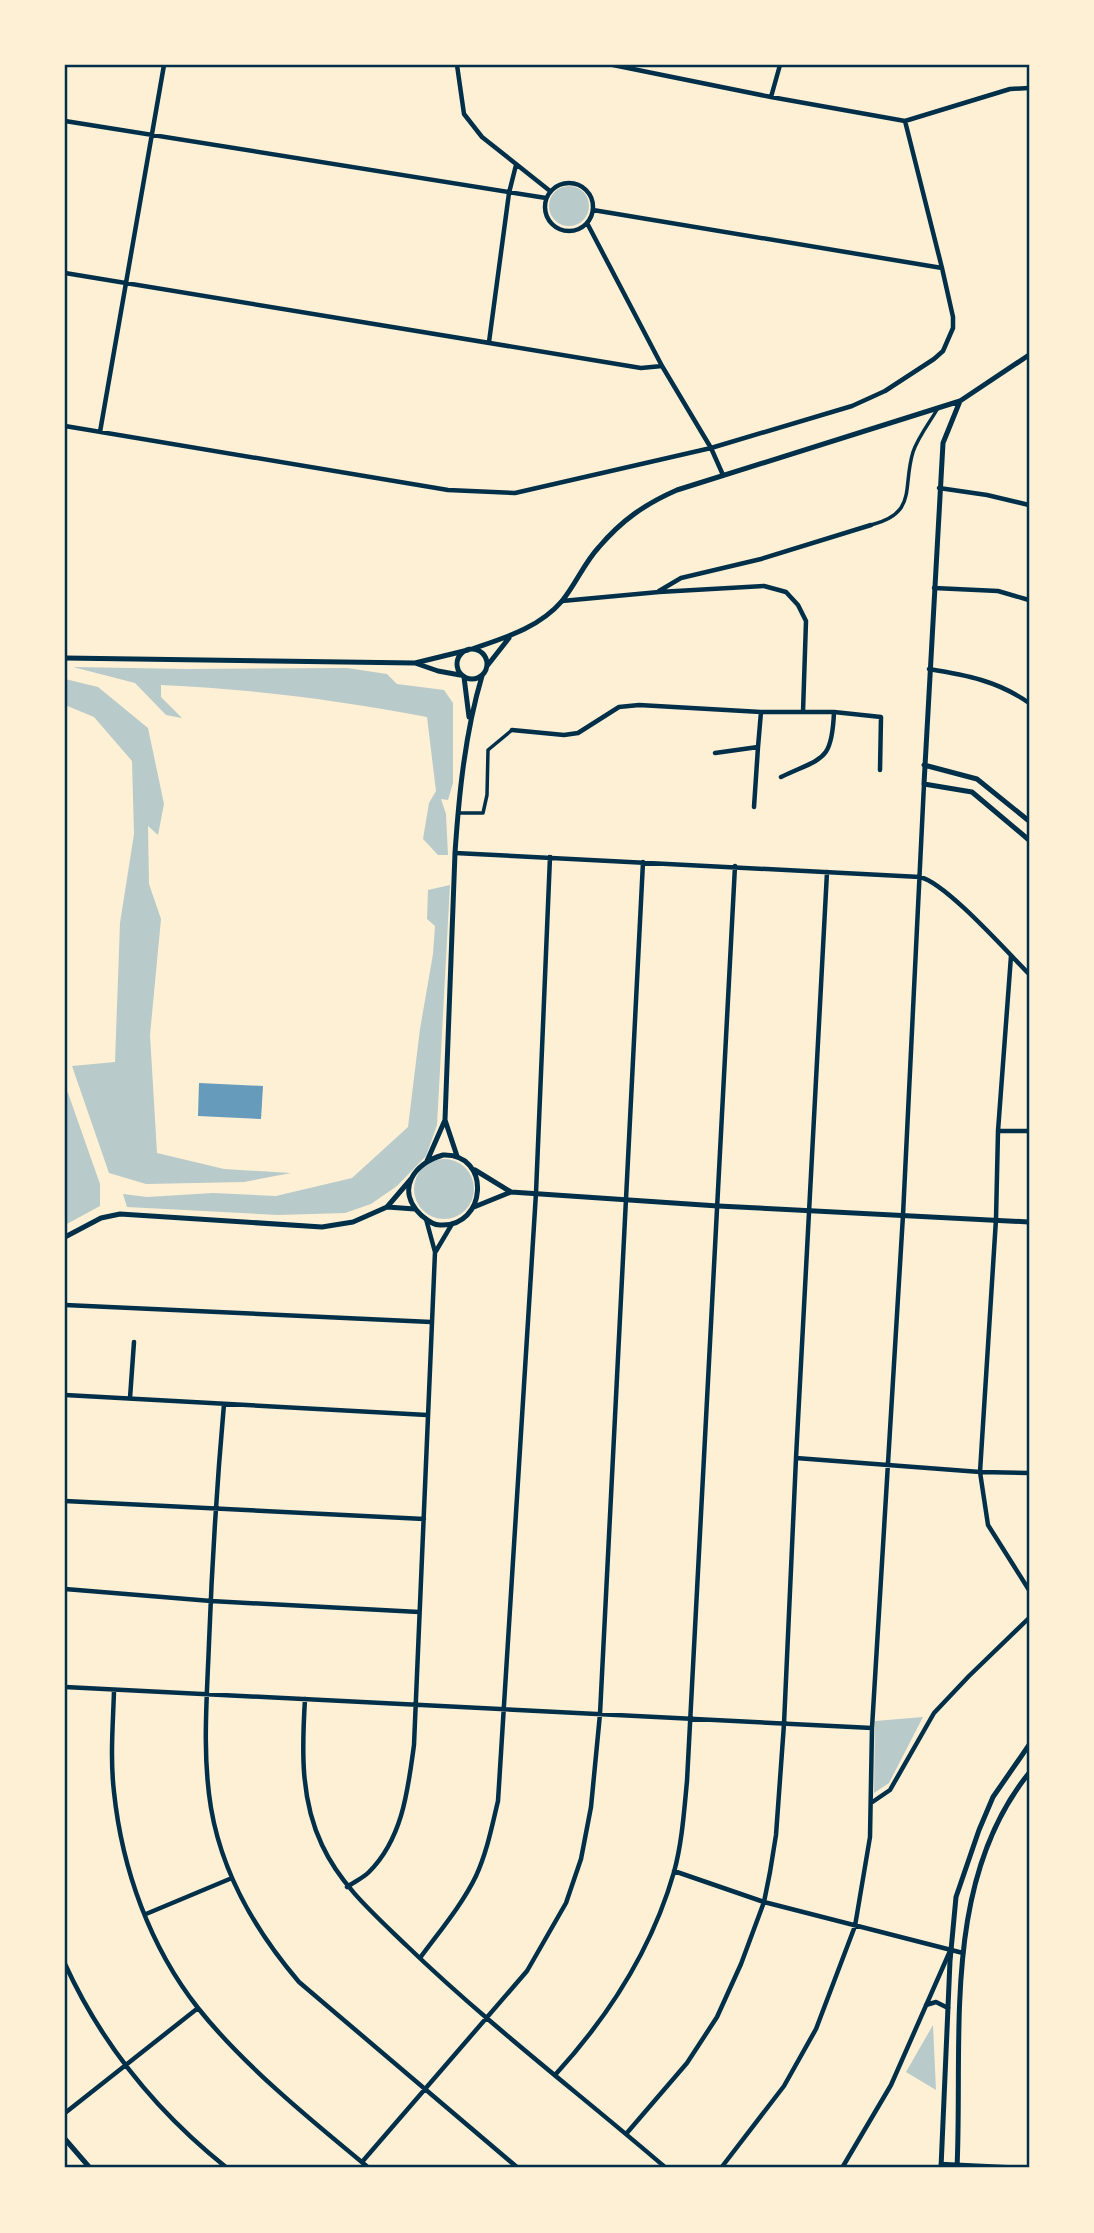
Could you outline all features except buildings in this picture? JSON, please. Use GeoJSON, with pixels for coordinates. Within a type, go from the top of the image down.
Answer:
{"type":"FeatureCollection","features":[{"type":"Feature","properties":{"kind":"street"},"geometry":{"type":"LineString","coordinates":[[100,432],[164,65]]}},
{"type":"Feature","properties":{"kind":"street"},"geometry":{"type":"LineString","coordinates":[[457,65],[464,114],[482,137],[550,191]]}},
{"type":"Feature","properties":{"kind":"street"},"geometry":{"type":"LineString","coordinates":[[613,65],[905,121],[1010,89],[1029,88]]}},
{"type":"Feature","properties":{"kind":"street"},"geometry":{"type":"LineString","coordinates":[[771,97],[780,65]]}},
{"type":"Feature","properties":{"kind":"street"},"geometry":{"type":"LineString","coordinates":[[65,121],[151,137],[546,198]]}},
{"type":"Feature","properties":{"kind":"street"},"geometry":{"type":"LineString","coordinates":[[65,426],[398,482],[487,493],[515,493],[711,447],[852,406],[885,391],[934,359],[943,351],[953,328],[942,268],[905,121]]}},
{"type":"Feature","properties":{"kind":"street"},"geometry":{"type":"LineString","coordinates":[[489,342],[509,193],[516,165]]}},
{"type":"Feature","properties":{"kind":"street"},"geometry":{"type":"LineString","coordinates":[[563,183],[579,184],[591,194],[593,210],[587,223],[574,231],[560,229],[548,220],[545,205],[550,191],[563,183]]}},
{"type":"Feature","properties":{"kind":"street"},"geometry":{"type":"LineString","coordinates":[[593,210],[942,268]]}},
{"type":"Feature","properties":{"kind":"street"},"geometry":{"type":"LineString","coordinates":[[587,223],[662,366],[711,447],[723,475]]}},
{"type":"Feature","properties":{"kind":"street"},"geometry":{"type":"LineString","coordinates":[[65,273],[641,368],[662,366]]}},
{"type":"Feature","properties":{"kind":"street"},"geometry":{"type":"LineString","coordinates":[[65,658],[415,663],[470,650],[511,636],[532,625],[561,601],[598,547],[636,510],[677,490],[960,401],[1029,355]]}},
{"type":"Feature","properties":{"kind":"street"},"geometry":{"type":"LineString","coordinates":[[721,2168],[763,2116],[816,2029],[855,1926],[870,1837],[872,1728],[903,1215],[939,488],[943,443],[960,401]]}},
{"type":"Feature","properties":{"kind":"street"},"geometry":{"type":"LineString","coordinates":[[659,592],[681,578],[761,559],[890,520],[905,502],[914,450],[938,408]]}},
{"type":"Feature","properties":{"kind":"street"},"geometry":{"type":"LineString","coordinates":[[939,488],[1029,505]]}},
{"type":"Feature","properties":{"kind":"street"},"geometry":{"type":"LineString","coordinates":[[561,601],[764,586],[786,592],[799,606],[806,621],[803,712]]}},
{"type":"Feature","properties":{"kind":"street"},"geometry":{"type":"LineString","coordinates":[[934,588],[998,591],[1029,600]]}},
{"type":"Feature","properties":{"kind":"street"},"geometry":{"type":"LineString","coordinates":[[511,636],[482,676],[469,724],[455,853],[445,1121],[457,1156],[511,1192]]}},
{"type":"Feature","properties":{"kind":"street"},"geometry":{"type":"LineString","coordinates":[[470,650],[484,655],[486,668]]}},
{"type":"Feature","properties":{"kind":"street"},"geometry":{"type":"LineString","coordinates":[[469,724],[458,659],[470,650]]}},
{"type":"Feature","properties":{"kind":"street"},"geometry":{"type":"LineString","coordinates":[[415,663],[475,679],[482,676]]}},
{"type":"Feature","properties":{"kind":"street"},"geometry":{"type":"LineString","coordinates":[[929,669],[995,683],[1029,703]]}},
{"type":"Feature","properties":{"kind":"street"},"geometry":{"type":"LineString","coordinates":[[458,813],[483,813],[487,795],[488,750],[512,730],[564,735],[578,733],[619,707],[639,705],[761,712],[834,712],[881,717],[880,770]]}},
{"type":"Feature","properties":{"kind":"street"},"geometry":{"type":"LineString","coordinates":[[754,807],[761,712]]}},
{"type":"Feature","properties":{"kind":"street"},"geometry":{"type":"LineString","coordinates":[[781,777],[822,757],[830,748],[834,712]]}},
{"type":"Feature","properties":{"kind":"street"},"geometry":{"type":"LineString","coordinates":[[715,753],[758,747]]}},
{"type":"Feature","properties":{"kind":"street"},"geometry":{"type":"LineString","coordinates":[[924,765],[977,779],[1029,821]]}},
{"type":"Feature","properties":{"kind":"street"},"geometry":{"type":"LineString","coordinates":[[924,784],[972,792],[1029,840]]}},
{"type":"Feature","properties":{"kind":"street"},"geometry":{"type":"LineString","coordinates":[[455,853],[735,866],[930,879],[1029,974]]}},
{"type":"Feature","properties":{"kind":"street"},"geometry":{"type":"LineString","coordinates":[[420,1958],[476,1877],[489,1840],[498,1801],[536,1193],[550,857]]}},
{"type":"Feature","properties":{"kind":"street"},"geometry":{"type":"LineString","coordinates":[[362,2162],[527,1971],[566,1903],[581,1859],[591,1807],[600,1714],[643,862]]}},
{"type":"Feature","properties":{"kind":"street"},"geometry":{"type":"LineString","coordinates":[[555,2075],[583,2044],[636,1965],[656,1924],[674,1871],[682,1828],[735,866]]}},
{"type":"Feature","properties":{"kind":"street"},"geometry":{"type":"LineString","coordinates":[[626,2134],[687,2063],[717,2017],[741,1964],[764,1902],[776,1835],[784,1724],[827,872]]}},
{"type":"Feature","properties":{"kind":"street"},"geometry":{"type":"LineString","coordinates":[[1011,956],[998,1131],[996,1220],[980,1472],[988,1525],[1029,1590]]}},
{"type":"Feature","properties":{"kind":"street"},"geometry":{"type":"LineString","coordinates":[[65,1237],[112,1215],[138,1214],[322,1227],[352,1222],[387,1207],[427,1161],[445,1121]]}},
{"type":"Feature","properties":{"kind":"street"},"geometry":{"type":"LineString","coordinates":[[998,1131],[1029,1132]]}},
{"type":"Feature","properties":{"kind":"street"},"geometry":{"type":"LineString","coordinates":[[427,1161],[443,1155],[457,1156]]}},
{"type":"Feature","properties":{"kind":"street"},"geometry":{"type":"LineString","coordinates":[[472,1168],[478,1184],[474,1207]]}},
{"type":"Feature","properties":{"kind":"street"},"geometry":{"type":"LineString","coordinates":[[411,1179],[409,1191],[415,1209],[425,1218],[440,1225],[459,1222],[474,1207],[511,1192],[1029,1222]]}},
{"type":"Feature","properties":{"kind":"street"},"geometry":{"type":"LineString","coordinates":[[387,1207],[415,1209]]}},
{"type":"Feature","properties":{"kind":"street"},"geometry":{"type":"LineString","coordinates":[[347,1888],[369,1872],[390,1845],[409,1783],[416,1705],[435,1252],[425,1218]]}},
{"type":"Feature","properties":{"kind":"street"},"geometry":{"type":"LineString","coordinates":[[435,1252],[452,1224]]}},
{"type":"Feature","properties":{"kind":"street"},"geometry":{"type":"LineString","coordinates":[[65,1305],[431,1322]]}},
{"type":"Feature","properties":{"kind":"street"},"geometry":{"type":"LineString","coordinates":[[130,1398],[134,1342]]}},
{"type":"Feature","properties":{"kind":"street"},"geometry":{"type":"LineString","coordinates":[[65,1395],[427,1415]]}},
{"type":"Feature","properties":{"kind":"street"},"geometry":{"type":"LineString","coordinates":[[224,1404],[215,1510],[207,1694],[207,1773],[211,1810],[232,1878],[263,1936],[299,1982],[518,2168]]}},
{"type":"Feature","properties":{"kind":"street"},"geometry":{"type":"LineString","coordinates":[[796,1458],[980,1472],[1029,1473]]}},
{"type":"Feature","properties":{"kind":"street"},"geometry":{"type":"LineString","coordinates":[[65,1501],[424,1519]]}},
{"type":"Feature","properties":{"kind":"street"},"geometry":{"type":"LineString","coordinates":[[65,1589],[211,1601],[419,1612]]}},
{"type":"Feature","properties":{"kind":"street"},"geometry":{"type":"LineString","coordinates":[[871,1802],[890,1790],[934,1713],[1029,1618]]}},
{"type":"Feature","properties":{"kind":"street"},"geometry":{"type":"LineString","coordinates":[[65,1687],[872,1728]]}},
{"type":"Feature","properties":{"kind":"street"},"geometry":{"type":"LineString","coordinates":[[114,1691],[111,1746],[113,1791],[130,1876],[160,1950],[198,2008],[254,2068],[369,2168]]}},
{"type":"Feature","properties":{"kind":"street"},"geometry":{"type":"LineString","coordinates":[[305,1699],[303,1751],[309,1812],[322,1846],[347,1888],[486,2019],[666,2168]]}},
{"type":"Feature","properties":{"kind":"street"},"geometry":{"type":"LineString","coordinates":[[1026,2168],[941,2166],[956,1897],[993,1797],[1029,1745]]}},
{"type":"Feature","properties":{"kind":"street"},"geometry":{"type":"LineString","coordinates":[[957,2167],[963,1953],[971,1900],[991,1835],[1029,1773]]}},
{"type":"Feature","properties":{"kind":"street"},"geometry":{"type":"LineString","coordinates":[[674,1871],[764,1902],[963,1953]]}},
{"type":"Feature","properties":{"kind":"street"},"geometry":{"type":"LineString","coordinates":[[146,1914],[232,1878]]}},
{"type":"Feature","properties":{"kind":"street"},"geometry":{"type":"LineString","coordinates":[[842,2168],[891,2085],[951,1950]]}},
{"type":"Feature","properties":{"kind":"street"},"geometry":{"type":"LineString","coordinates":[[65,1964],[84,2005],[125,2066],[165,2112],[227,2168]]}},
{"type":"Feature","properties":{"kind":"street"},"geometry":{"type":"LineString","coordinates":[[925,2005],[936,2002],[948,2008]]}},
{"type":"Feature","properties":{"kind":"street"},"geometry":{"type":"LineString","coordinates":[[65,2113],[198,2008]]}},
{"type":"Feature","properties":{"kind":"street"},"geometry":{"type":"LineString","coordinates":[[65,2139],[90,2168]]}},
{"type":"Feature","properties":{"kind":"shaded area"},"geometry":{"type":"Polygon","coordinates":[[[569,186],[583,192],[589,206],[583,220],[569,226],[555,220],[549,206],[555,192],[569,186]]]}},
{"type":"Feature","properties":{"kind":"shaded area"},"geometry":{"type":"Polygon","coordinates":[[[73,667],[347,668],[387,674],[397,684],[444,690],[453,703],[453,783],[448,800],[441,799],[446,814],[448,855],[438,855],[423,839],[429,803],[436,791],[427,717],[295,696],[161,685],[161,697],[182,718],[166,715],[135,683],[73,667]]]}},
{"type":"Feature","properties":{"kind":"shaded area"},"geometry":{"type":"Polygon","coordinates":[[[65,679],[98,687],[148,728],[164,804],[158,835],[148,826],[149,884],[161,919],[150,1035],[157,1153],[224,1169],[291,1173],[244,1182],[146,1184],[109,1173],[72,1066],[115,1062],[120,923],[134,834],[132,761],[94,717],[65,705],[65,679]]]}},
{"type":"Feature","properties":{"kind":"shaded area"},"geometry":{"type":"Polygon","coordinates":[[[450,885],[437,1125],[426,1156],[397,1186],[371,1204],[345,1213],[278,1215],[127,1207],[123,1194],[147,1197],[213,1193],[276,1196],[352,1178],[408,1127],[420,1029],[433,954],[435,926],[427,919],[428,890],[450,885]]]}},
{"type":"Feature","properties":{"kind":"shaded area"},"geometry":{"type":"Polygon","coordinates":[[[65,1089],[100,1184],[100,1206],[65,1225],[65,1089]]]}},
{"type":"Feature","properties":{"kind":"shaded area"},"geometry":{"type":"Polygon","coordinates":[[[444,1159],[461,1164],[469,1172],[474,1189],[469,1206],[461,1214],[444,1219],[427,1214],[419,1206],[414,1189],[419,1172],[427,1164],[444,1159]]]}},
{"type":"Feature","properties":{"kind":"shaded area"},"geometry":{"type":"Polygon","coordinates":[[[923,1717],[889,1783],[874,1793],[875,1721],[923,1717]]]}},
{"type":"Feature","properties":{"kind":"shaded area"},"geometry":{"type":"Polygon","coordinates":[[[933,2025],[936,2090],[906,2072],[933,2025]]]}},
{"type":"Feature","properties":{"kind":"water"},"geometry":{"type":"Polygon","coordinates":[[[199,1083],[263,1086],[261,1119],[198,1116],[199,1083]]]}}]}
